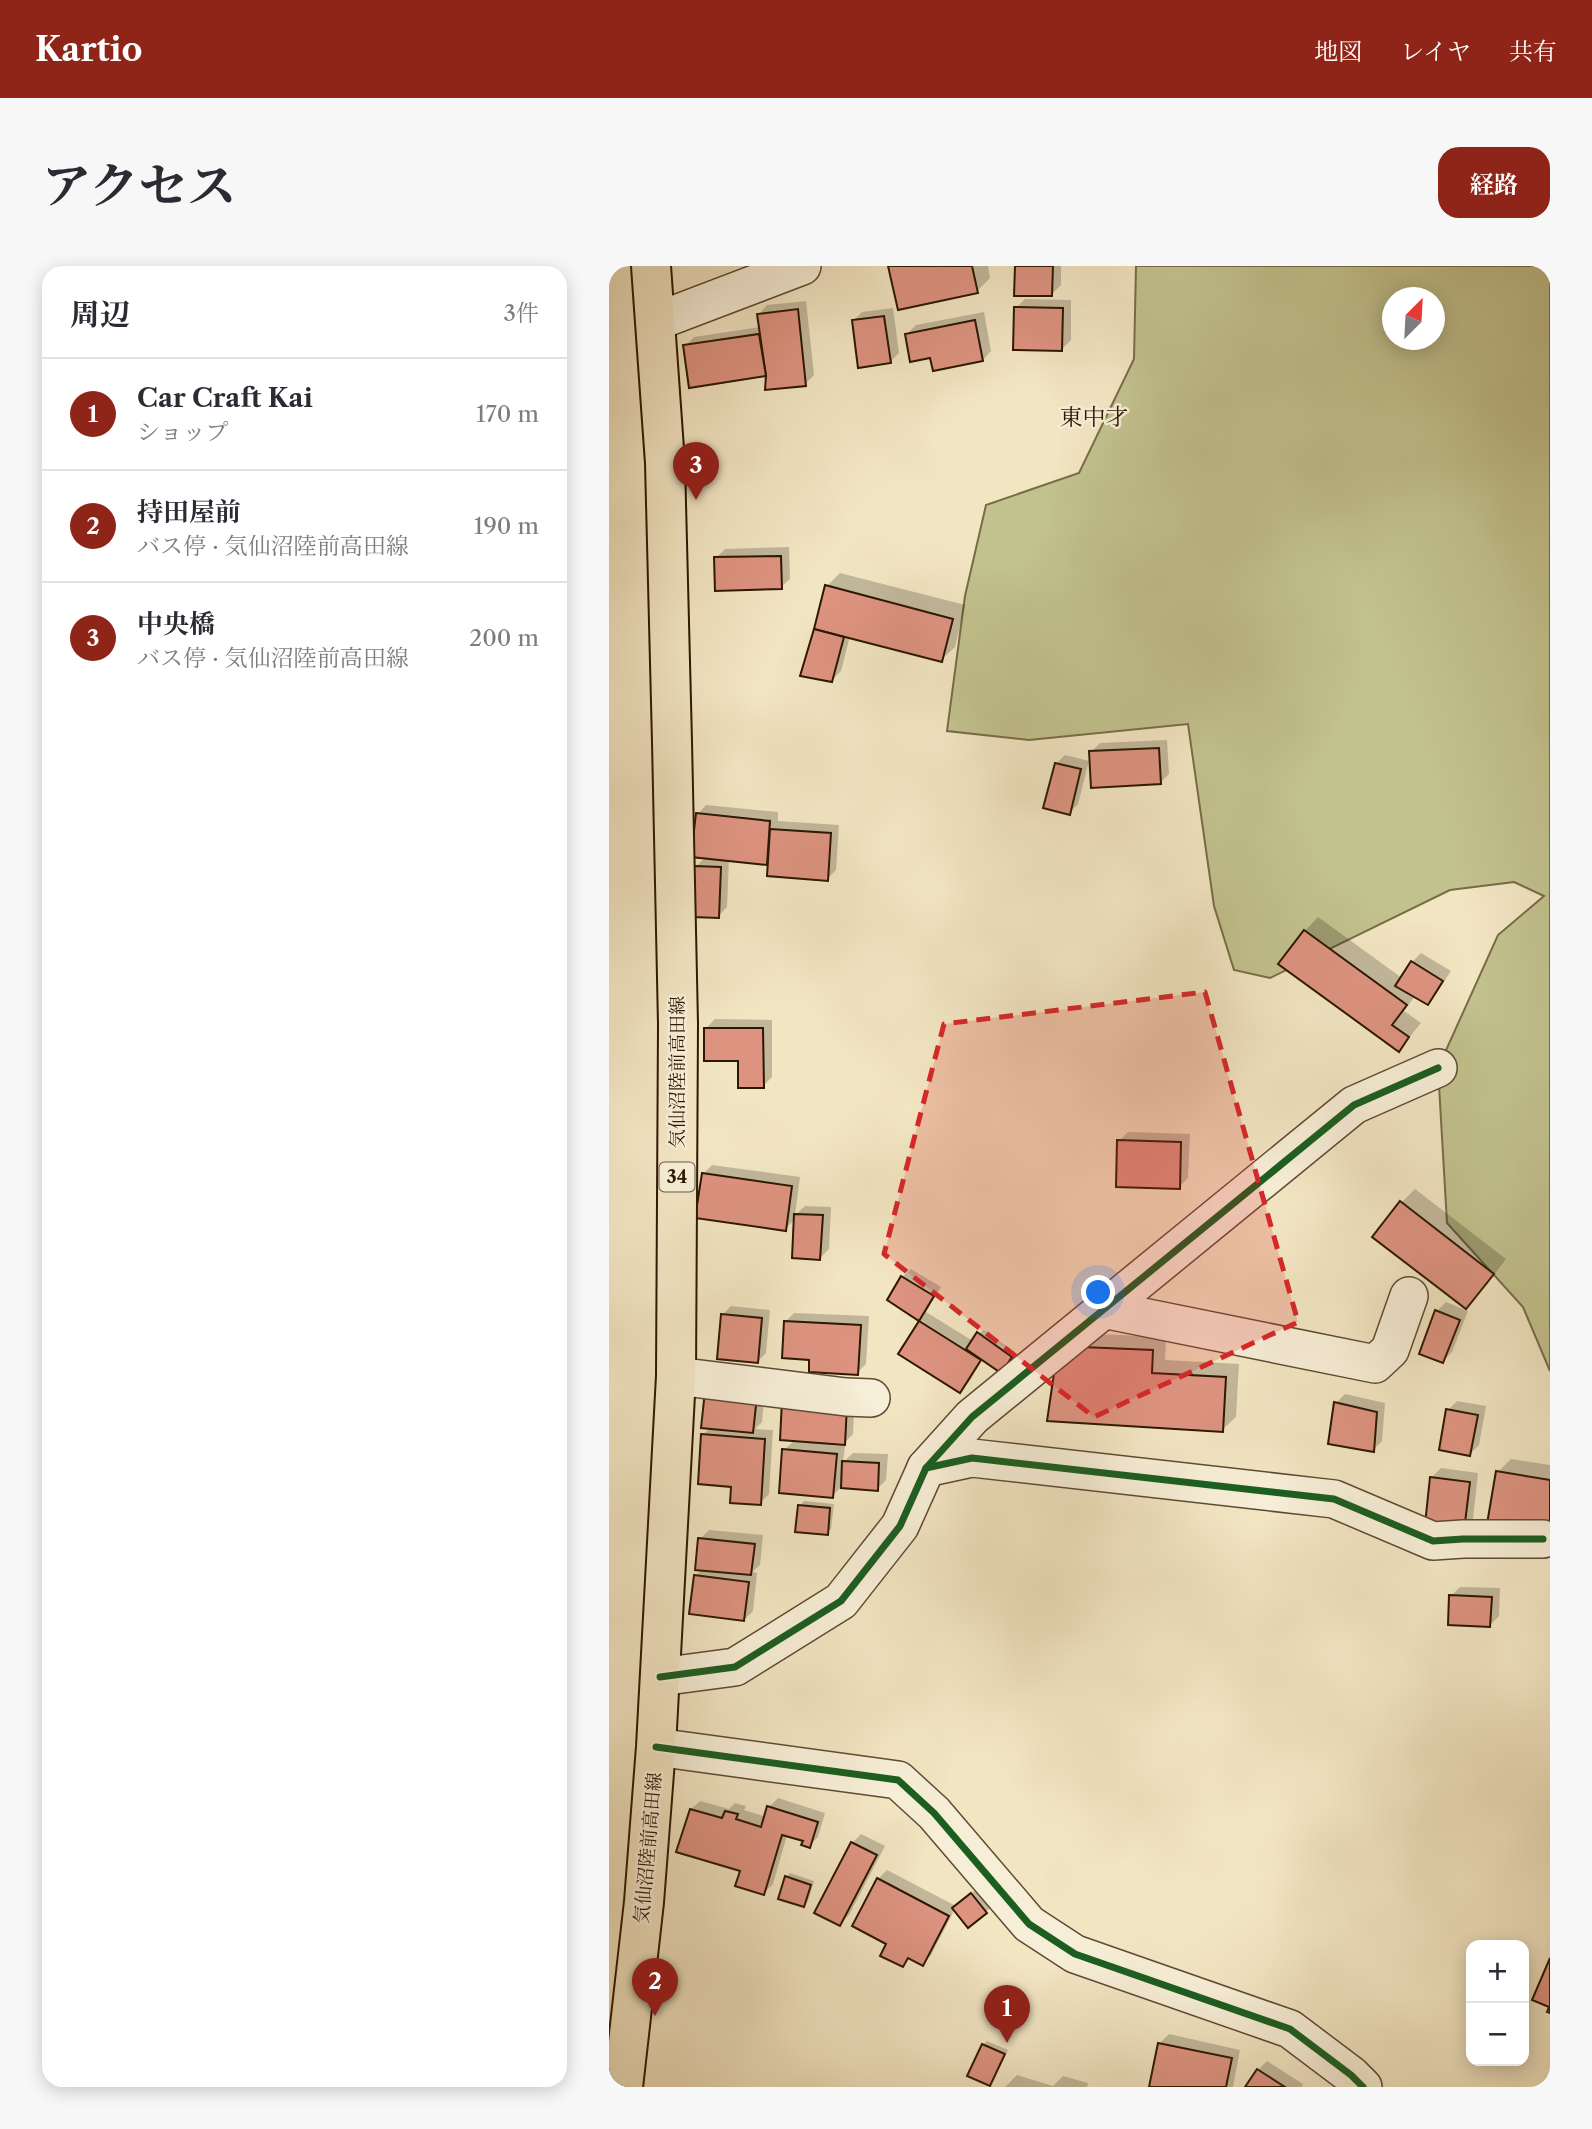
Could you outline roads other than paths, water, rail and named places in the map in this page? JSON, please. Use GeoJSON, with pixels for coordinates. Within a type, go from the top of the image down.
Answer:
{"type":"FeatureCollection","features":[{"type":"Feature","properties":{"kind":"main road","name":"気仙沼陸前高田線"},"geometry":{"type":"LineString","coordinates":[[623,2087],[644,1902],[656,1747],[676,1377],[678,1024],[673,743],[665,463],[651,266]]}},
{"type":"Feature","properties":{"kind":"street"},"geometry":{"type":"LineString","coordinates":[[655,322],[802,266]]}},
{"type":"Feature","properties":{"kind":"street"},"geometry":{"type":"LineString","coordinates":[[660,1677],[735,1667],[841,1601],[900,1526],[926,1468],[972,1417],[1354,1105],[1438,1068]]}},
{"type":"Feature","properties":{"kind":"street"},"geometry":{"type":"LineString","coordinates":[[1103,1309],[1375,1364],[1390,1350],[1409,1296]]}},
{"type":"Feature","properties":{"kind":"street"},"geometry":{"type":"LineString","coordinates":[[676,1377],[871,1398]]}},
{"type":"Feature","properties":{"kind":"street"},"geometry":{"type":"LineString","coordinates":[[926,1468],[972,1458],[1333,1499],[1433,1541],[1543,1539]]}},
{"type":"Feature","properties":{"kind":"street"},"geometry":{"type":"LineString","coordinates":[[656,1747],[898,1780],[934,1813],[1029,1924],[1075,1954],[1290,2029],[1363,2087]]}},
{"type":"Feature","properties":{"kind":"place","name":"中央橋"},"geometry":{"type":"Point","coordinates":[696,500]}},
{"type":"Feature","properties":{"kind":"place","name":"持田屋前"},"geometry":{"type":"Point","coordinates":[655,2016]}},
{"type":"Feature","properties":{"kind":"place","name":"Car Craft Kai"},"geometry":{"type":"Point","coordinates":[1007,2043]}},
{"type":"Feature","properties":{"kind":"district","name":"東中才"},"geometry":{"type":"Point","coordinates":[1094,417]}}]}
